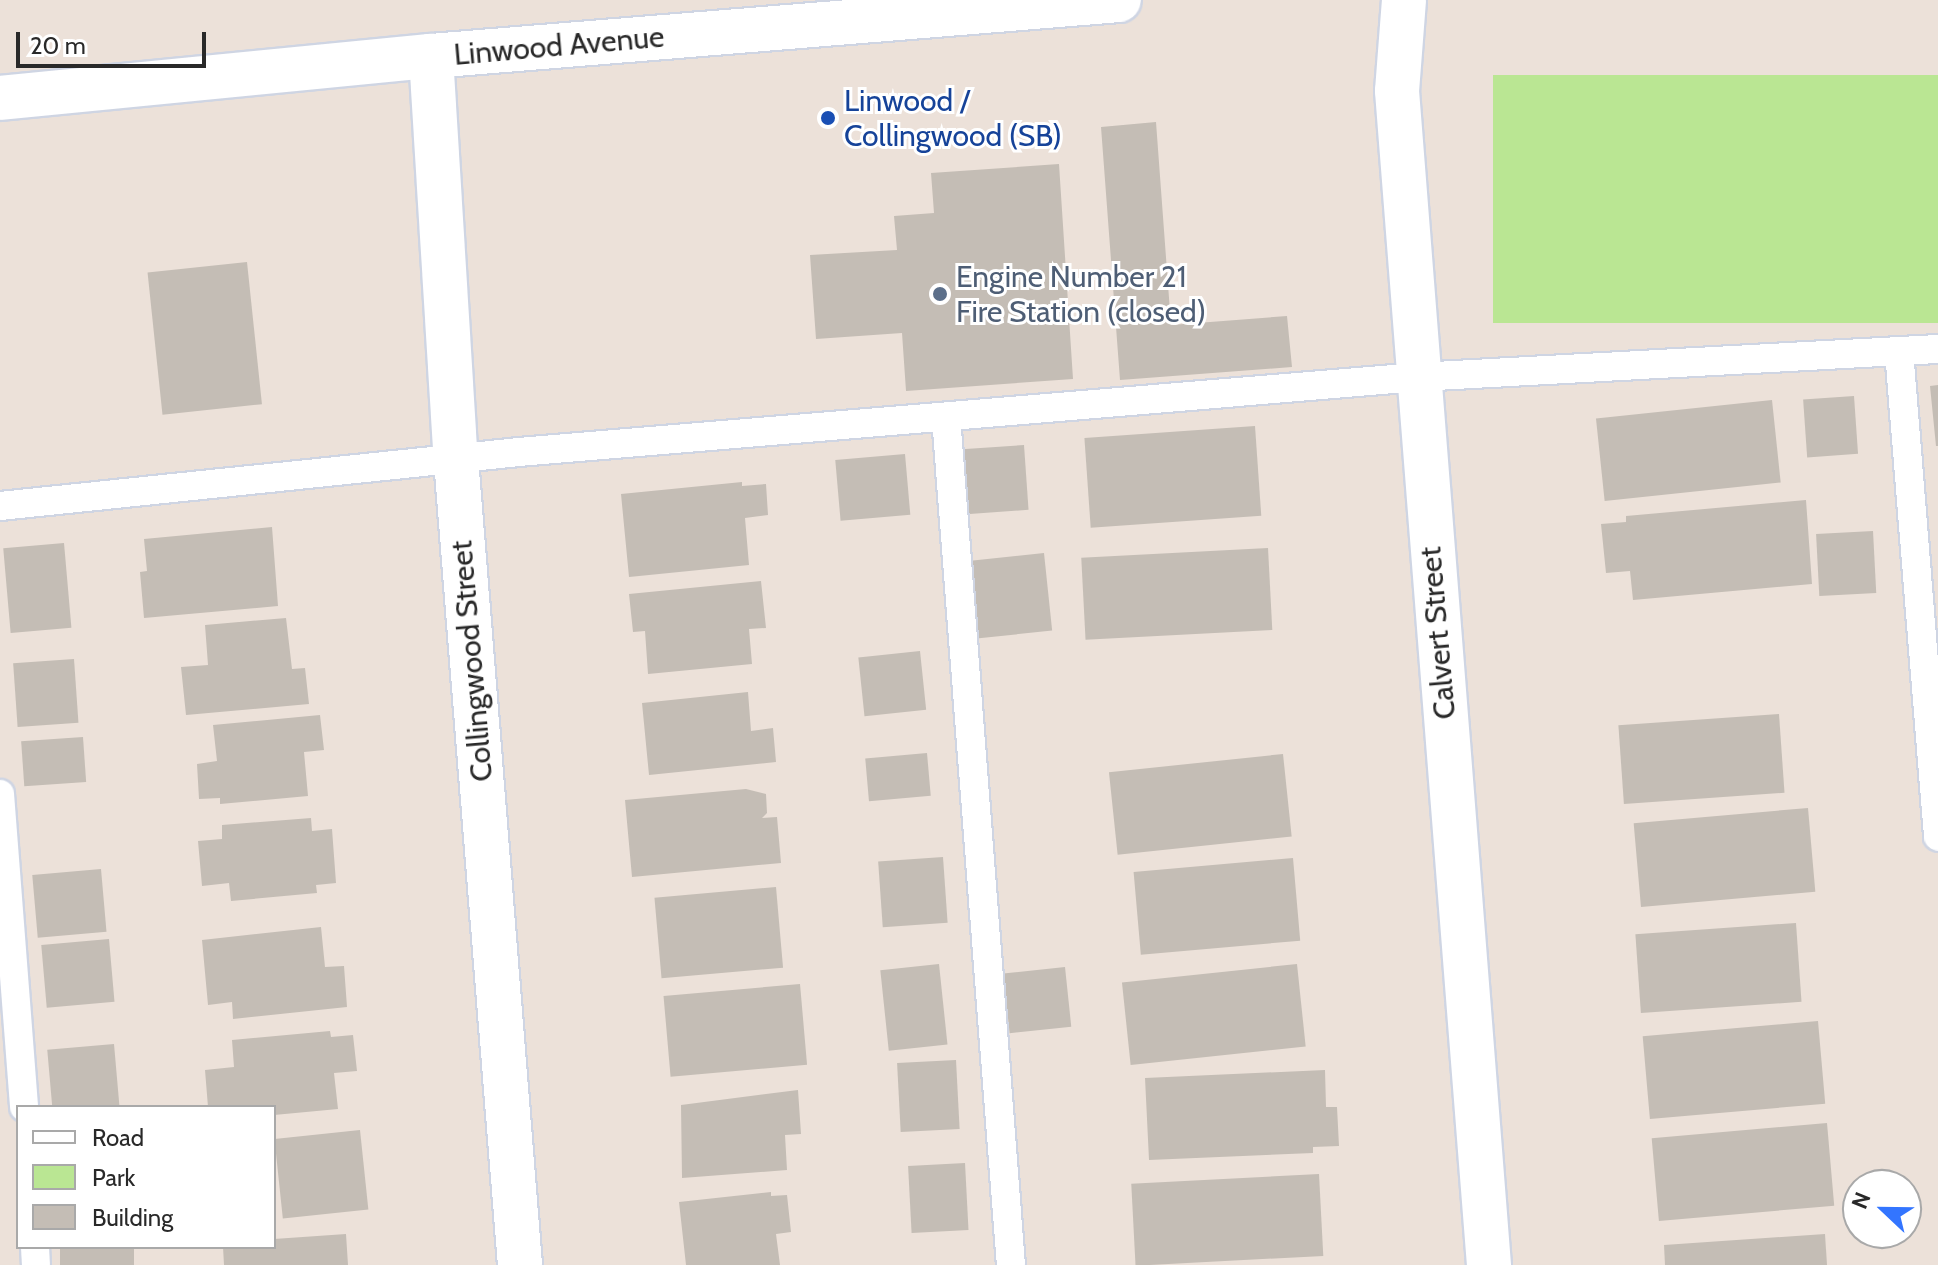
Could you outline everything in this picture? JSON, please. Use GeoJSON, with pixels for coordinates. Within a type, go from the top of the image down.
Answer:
{"type":"FeatureCollection","features":[{"type":"Feature","properties":{"kind":"street","name":"Linwood Avenue"},"geometry":{"type":"LineString","coordinates":[[0,98],[431,56],[1119,0]]}},
{"type":"Feature","properties":{"kind":"street","name":"Calvert Street"},"geometry":{"type":"LineString","coordinates":[[1404,0],[1397,91],[1417,377],[1489,1265]]}},
{"type":"Feature","properties":{"kind":"street","name":"Collingwood Street"},"geometry":{"type":"LineString","coordinates":[[431,56],[456,459],[520,1265]]}},
{"type":"Feature","properties":{"kind":"lane"},"geometry":{"type":"LineString","coordinates":[[0,506],[456,459],[1417,377],[1938,349]]}},
{"type":"Feature","properties":{"kind":"lane"},"geometry":{"type":"LineString","coordinates":[[1899,351],[1938,836]]}},
{"type":"Feature","properties":{"kind":"lane"},"geometry":{"type":"LineString","coordinates":[[946,417],[1011,1265]]}},
{"type":"Feature","properties":{"kind":"lane"},"geometry":{"type":"LineString","coordinates":[[0,794],[24,1105]]}},
{"type":"Feature","properties":{"kind":"green space"},"geometry":{"type":"Polygon","coordinates":[[[1493,75],[1938,75],[1938,323],[1493,323],[1493,75]]]}},
{"type":"Feature","properties":{"kind":"building"},"geometry":{"type":"Polygon","coordinates":[[[1156,122],[1171,325],[1287,316],[1292,367],[1120,380],[1101,127],[1156,122]]]}},
{"type":"Feature","properties":{"kind":"building","name":"Engine Number 21 Fire Station (closed)"},"geometry":{"type":"Polygon","coordinates":[[[1059,164],[1073,379],[906,391],[902,333],[816,339],[810,255],[897,250],[894,216],[934,213],[931,173],[1059,164]]]}},
{"type":"Feature","properties":{"kind":"building"},"geometry":{"type":"Polygon","coordinates":[[[247,262],[262,404],[162,415],[148,272],[247,262]]]}},
{"type":"Feature","properties":{"kind":"building"},"geometry":{"type":"Polygon","coordinates":[[[1938,385],[1938,446],[1936,446],[1930,386],[1938,385]]]}},
{"type":"Feature","properties":{"kind":"building"},"geometry":{"type":"Polygon","coordinates":[[[1854,396],[1858,454],[1807,457],[1803,400],[1854,396]]]}},
{"type":"Feature","properties":{"kind":"building"},"geometry":{"type":"Polygon","coordinates":[[[1772,400],[1781,483],[1605,501],[1596,419],[1772,400]]]}},
{"type":"Feature","properties":{"kind":"building"},"geometry":{"type":"Polygon","coordinates":[[[1255,426],[1261,516],[1091,528],[1084,438],[1255,426]]]}},
{"type":"Feature","properties":{"kind":"building"},"geometry":{"type":"Polygon","coordinates":[[[1024,445],[1029,510],[963,514],[958,450],[1024,445]]]}},
{"type":"Feature","properties":{"kind":"building"},"geometry":{"type":"Polygon","coordinates":[[[905,454],[910,515],[841,521],[835,460],[905,454]]]}},
{"type":"Feature","properties":{"kind":"building"},"geometry":{"type":"Polygon","coordinates":[[[742,482],[742,486],[766,484],[768,515],[745,518],[749,565],[629,577],[621,494],[742,482]]]}},
{"type":"Feature","properties":{"kind":"building"},"geometry":{"type":"Polygon","coordinates":[[[1806,500],[1812,584],[1633,600],[1630,571],[1606,573],[1601,524],[1626,522],[1626,516],[1806,500]]]}},
{"type":"Feature","properties":{"kind":"building"},"geometry":{"type":"Polygon","coordinates":[[[272,527],[278,606],[144,618],[140,572],[147,571],[144,539],[272,527]]]}},
{"type":"Feature","properties":{"kind":"building"},"geometry":{"type":"Polygon","coordinates":[[[1873,531],[1876,593],[1819,596],[1816,534],[1873,531]]]}},
{"type":"Feature","properties":{"kind":"building"},"geometry":{"type":"Polygon","coordinates":[[[64,543],[71,628],[11,633],[3,548],[64,543]]]}},
{"type":"Feature","properties":{"kind":"building"},"geometry":{"type":"Polygon","coordinates":[[[1268,548],[1272,630],[1086,640],[1081,558],[1268,548]]]}},
{"type":"Feature","properties":{"kind":"building"},"geometry":{"type":"Polygon","coordinates":[[[1044,553],[1052,631],[977,639],[968,561],[1044,553]]]}},
{"type":"Feature","properties":{"kind":"building"},"geometry":{"type":"Polygon","coordinates":[[[761,581],[766,628],[749,629],[752,664],[648,674],[645,631],[633,632],[629,594],[761,581]]]}},
{"type":"Feature","properties":{"kind":"building"},"geometry":{"type":"Polygon","coordinates":[[[286,618],[292,669],[305,668],[309,704],[186,715],[181,667],[208,665],[205,625],[286,618]]]}},
{"type":"Feature","properties":{"kind":"building"},"geometry":{"type":"Polygon","coordinates":[[[920,651],[926,710],[865,716],[858,657],[920,651]]]}},
{"type":"Feature","properties":{"kind":"building"},"geometry":{"type":"Polygon","coordinates":[[[74,659],[78,723],[18,727],[13,663],[74,659]]]}},
{"type":"Feature","properties":{"kind":"building"},"geometry":{"type":"Polygon","coordinates":[[[748,692],[751,731],[773,728],[776,762],[649,775],[642,703],[748,692]]]}},
{"type":"Feature","properties":{"kind":"building"},"geometry":{"type":"Polygon","coordinates":[[[1779,714],[1785,793],[1624,804],[1618,725],[1779,714]]]}},
{"type":"Feature","properties":{"kind":"building"},"geometry":{"type":"Polygon","coordinates":[[[320,715],[324,750],[304,752],[308,796],[220,804],[220,798],[199,799],[197,764],[217,761],[213,725],[320,715]]]}},
{"type":"Feature","properties":{"kind":"building"},"geometry":{"type":"Polygon","coordinates":[[[83,737],[86,782],[24,786],[21,741],[83,737]]]}},
{"type":"Feature","properties":{"kind":"building"},"geometry":{"type":"Polygon","coordinates":[[[927,753],[931,796],[869,801],[865,758],[927,753]]]}},
{"type":"Feature","properties":{"kind":"building"},"geometry":{"type":"Polygon","coordinates":[[[1283,754],[1292,837],[1118,855],[1109,772],[1283,754]]]}},
{"type":"Feature","properties":{"kind":"building"},"geometry":{"type":"Polygon","coordinates":[[[746,789],[766,794],[767,813],[762,818],[777,817],[781,863],[632,877],[625,800],[746,789]]]}},
{"type":"Feature","properties":{"kind":"building"},"geometry":{"type":"Polygon","coordinates":[[[1808,808],[1815,892],[1641,907],[1634,823],[1808,808]]]}},
{"type":"Feature","properties":{"kind":"building"},"geometry":{"type":"Polygon","coordinates":[[[311,818],[312,831],[332,829],[336,883],[316,885],[317,893],[231,901],[229,883],[202,886],[198,841],[222,839],[222,825],[311,818]]]}},
{"type":"Feature","properties":{"kind":"building"},"geometry":{"type":"Polygon","coordinates":[[[943,857],[948,923],[883,927],[878,862],[943,857]]]}},
{"type":"Feature","properties":{"kind":"building"},"geometry":{"type":"Polygon","coordinates":[[[1293,858],[1300,941],[1141,955],[1134,872],[1293,858]]]}},
{"type":"Feature","properties":{"kind":"building"},"geometry":{"type":"Polygon","coordinates":[[[101,869],[106,932],[38,938],[32,875],[101,869]]]}},
{"type":"Feature","properties":{"kind":"building"},"geometry":{"type":"Polygon","coordinates":[[[776,887],[783,968],[662,978],[654,898],[776,887]]]}},
{"type":"Feature","properties":{"kind":"building"},"geometry":{"type":"Polygon","coordinates":[[[1796,923],[1802,1002],[1641,1013],[1635,934],[1796,923]]]}},
{"type":"Feature","properties":{"kind":"building"},"geometry":{"type":"Polygon","coordinates":[[[321,927],[325,967],[344,966],[347,1007],[233,1019],[232,1002],[208,1005],[202,940],[321,927]]]}},
{"type":"Feature","properties":{"kind":"building"},"geometry":{"type":"Polygon","coordinates":[[[109,939],[114,1002],[47,1008],[41,945],[109,939]]]}},
{"type":"Feature","properties":{"kind":"building"},"geometry":{"type":"Polygon","coordinates":[[[939,964],[947,1045],[889,1051],[880,970],[939,964]]]}},
{"type":"Feature","properties":{"kind":"building"},"geometry":{"type":"Polygon","coordinates":[[[1297,964],[1306,1047],[1131,1065],[1122,982],[1297,964]]]}},
{"type":"Feature","properties":{"kind":"building"},"geometry":{"type":"Polygon","coordinates":[[[1065,967],[1071,1027],[1010,1033],[1003,973],[1065,967]]]}},
{"type":"Feature","properties":{"kind":"building"},"geometry":{"type":"Polygon","coordinates":[[[800,984],[807,1065],[671,1077],[664,996],[800,984]]]}},
{"type":"Feature","properties":{"kind":"building"},"geometry":{"type":"Polygon","coordinates":[[[1818,1021],[1825,1104],[1650,1119],[1643,1036],[1818,1021]]]}},
{"type":"Feature","properties":{"kind":"building"},"geometry":{"type":"Polygon","coordinates":[[[330,1031],[331,1037],[353,1035],[357,1071],[334,1073],[338,1109],[276,1115],[276,1105],[208,1105],[205,1070],[234,1067],[232,1040],[330,1031]]]}},
{"type":"Feature","properties":{"kind":"building"},"geometry":{"type":"Polygon","coordinates":[[[114,1044],[119,1105],[52,1105],[47,1050],[114,1044]]]}},
{"type":"Feature","properties":{"kind":"building"},"geometry":{"type":"Polygon","coordinates":[[[956,1060],[960,1129],[901,1132],[897,1063],[956,1060]]]}},
{"type":"Feature","properties":{"kind":"building"},"geometry":{"type":"Polygon","coordinates":[[[1325,1070],[1326,1107],[1337,1107],[1339,1146],[1313,1147],[1313,1153],[1149,1160],[1145,1078],[1325,1070]]]}},
{"type":"Feature","properties":{"kind":"building"},"geometry":{"type":"Polygon","coordinates":[[[798,1090],[801,1134],[785,1135],[787,1170],[682,1178],[681,1105],[798,1090]]]}},
{"type":"Feature","properties":{"kind":"building"},"geometry":{"type":"Polygon","coordinates":[[[1827,1123],[1834,1206],[1659,1221],[1652,1138],[1827,1123]]]}},
{"type":"Feature","properties":{"kind":"building"},"geometry":{"type":"Polygon","coordinates":[[[360,1130],[368,1210],[283,1219],[276,1139],[360,1130]]]}},
{"type":"Feature","properties":{"kind":"building"},"geometry":{"type":"Polygon","coordinates":[[[965,1163],[969,1230],[912,1233],[908,1166],[965,1163]]]}},
{"type":"Feature","properties":{"kind":"building"},"geometry":{"type":"Polygon","coordinates":[[[1319,1174],[1323,1256],[1136,1265],[1131,1184],[1319,1174]]]}},
{"type":"Feature","properties":{"kind":"building"},"geometry":{"type":"Polygon","coordinates":[[[771,1192],[771,1196],[787,1195],[791,1232],[776,1234],[780,1265],[686,1265],[679,1202],[771,1192]]]}},
{"type":"Feature","properties":{"kind":"building"},"geometry":{"type":"Polygon","coordinates":[[[346,1234],[348,1265],[224,1265],[223,1249],[276,1249],[276,1239],[346,1234]]]}},
{"type":"Feature","properties":{"kind":"building"},"geometry":{"type":"Polygon","coordinates":[[[1825,1234],[1827,1265],[1665,1265],[1664,1245],[1825,1234]]]}},
{"type":"Feature","properties":{"kind":"building"},"geometry":{"type":"Polygon","coordinates":[[[60,1249],[134,1249],[134,1265],[60,1265],[60,1249]]]}},
{"type":"Feature","properties":{"kind":"place","name":"Linwood / Collingwood (SB)"},"geometry":{"type":"Point","coordinates":[828,118]}},
{"type":"Feature","properties":{"kind":"place","name":"Engine Number 21 Fire Station (closed)"},"geometry":{"type":"Point","coordinates":[940,294]}}]}
